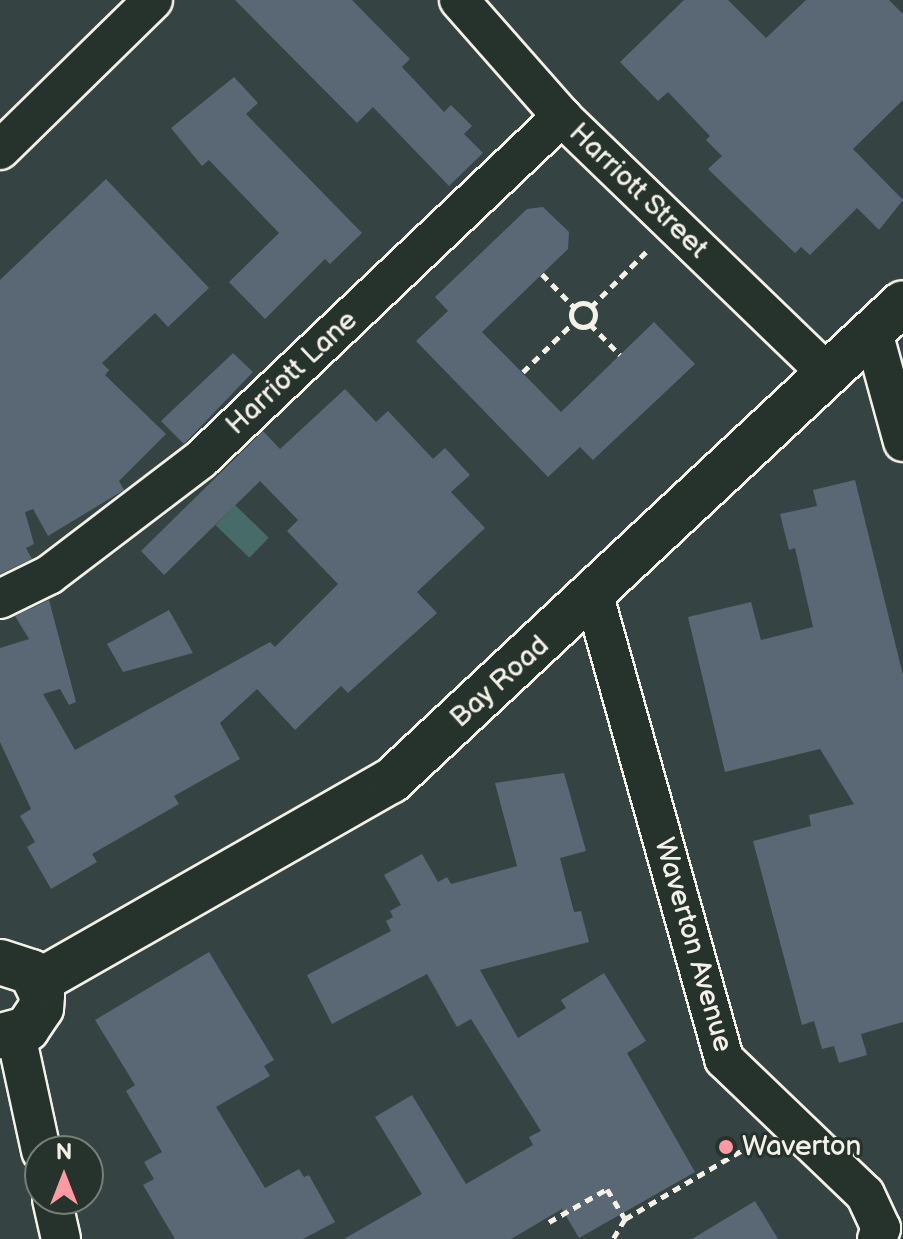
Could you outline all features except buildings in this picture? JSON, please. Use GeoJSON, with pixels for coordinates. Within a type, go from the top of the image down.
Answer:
{"type":"FeatureCollection","features":[{"type":"Feature","properties":{"kind":"street"},"geometry":{"type":"LineString","coordinates":[[0,150],[153,0]]}},
{"type":"Feature","properties":{"kind":"street","name":"Harriott Street"},"geometry":{"type":"LineString","coordinates":[[459,0],[562,117],[827,373]]}},
{"type":"Feature","properties":{"kind":"street","name":"Harriott Lane"},"geometry":{"type":"LineString","coordinates":[[0,599],[49,575],[200,460],[562,117]]}},
{"type":"Feature","properties":{"kind":"street"},"geometry":{"type":"LineString","coordinates":[[888,318],[903,442]]}},
{"type":"Feature","properties":{"kind":"street","name":"Bay Road"},"geometry":{"type":"LineString","coordinates":[[38,982],[391,781],[594,596],[888,318]]}},
{"type":"Feature","properties":{"kind":"street","name":"Waverton Avenue"},"geometry":{"type":"LineString","coordinates":[[594,596],[724,1059],[865,1194],[881,1228],[877,1239]]}},
{"type":"Feature","properties":{"kind":"street"},"geometry":{"type":"LineString","coordinates":[[0,962],[20,964],[38,982],[41,1008],[27,1029],[8,1036],[36,1135]]}},
{"type":"Feature","properties":{"kind":"street"},"geometry":{"type":"LineString","coordinates":[[56,1215],[61,1239]]}},
{"type":"Feature","properties":{"kind":"path"},"geometry":{"type":"LineString","coordinates":[[590,324],[591,307],[673,225]]}},
{"type":"Feature","properties":{"kind":"path"},"geometry":{"type":"LineString","coordinates":[[542,274],[574,307],[591,307]]}},
{"type":"Feature","properties":{"kind":"path"},"geometry":{"type":"LineString","coordinates":[[523,372],[573,323],[574,307]]}},
{"type":"Feature","properties":{"kind":"path"},"geometry":{"type":"LineString","coordinates":[[573,323],[590,324],[620,355]]}},
{"type":"Feature","properties":{"kind":"path"},"geometry":{"type":"LineString","coordinates":[[613,1239],[625,1219],[746,1148]]}},
{"type":"Feature","properties":{"kind":"path"},"geometry":{"type":"LineString","coordinates":[[549,1222],[607,1189],[625,1219]]}},
{"type":"Feature","properties":{"kind":"water"},"geometry":{"type":"Polygon","coordinates":[[[235,505],[269,538],[249,558],[216,525],[235,505]]]}},
{"type":"Feature","properties":{"kind":"place","name":"Waverton"},"geometry":{"type":"Point","coordinates":[726,1147]}}]}
